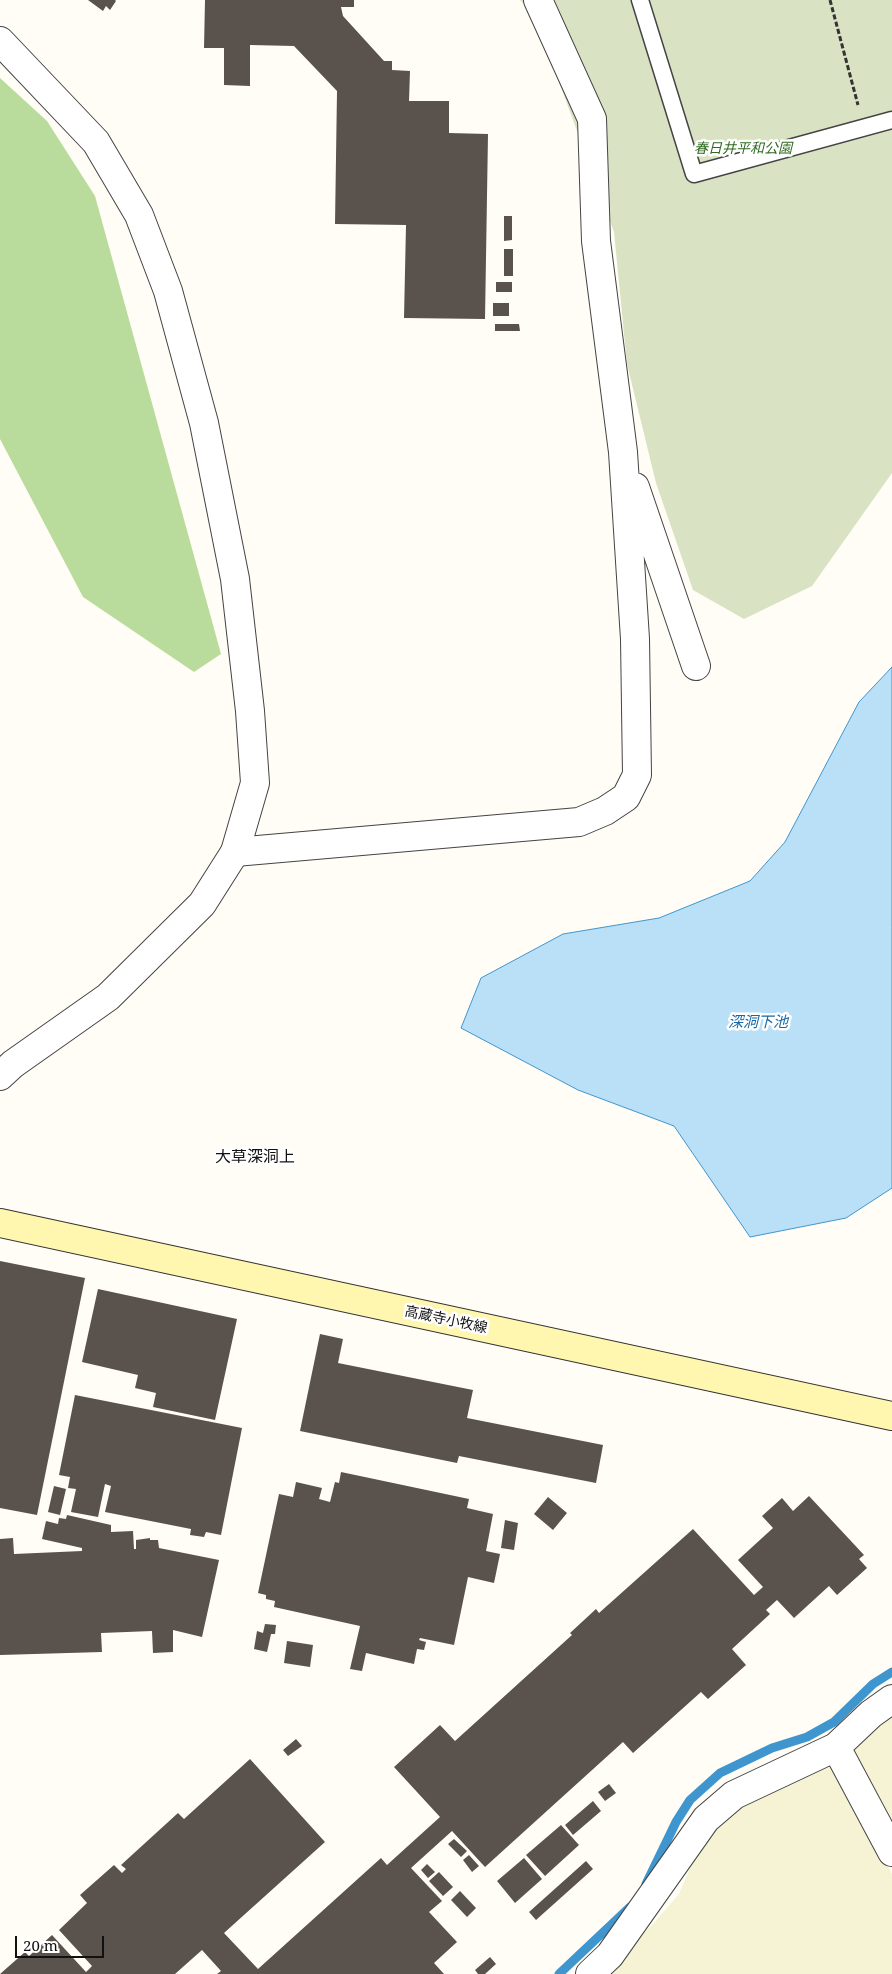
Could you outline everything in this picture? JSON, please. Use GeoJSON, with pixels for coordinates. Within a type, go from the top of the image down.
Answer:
{"type":"FeatureCollection","features":[{"type":"Feature","properties":{"kind":"main road","name":"高蔵寺小牧線"},"geometry":{"type":"LineString","coordinates":[[0,1223],[892,1416]]}},
{"type":"Feature","properties":{"kind":"street"},"geometry":{"type":"LineString","coordinates":[[235,852],[579,822],[605,811],[626,798],[637,775],[635,639],[623,452],[596,241],[592,119],[538,0]]}},
{"type":"Feature","properties":{"kind":"street"},"geometry":{"type":"LineString","coordinates":[[0,41],[96,142],[139,215],[168,291],[204,423],[235,579],[250,712],[255,783],[235,852],[202,904],[108,997],[13,1064],[0,1076]]}},
{"type":"Feature","properties":{"kind":"street"},"geometry":{"type":"LineString","coordinates":[[623,452],[696,666]]}},
{"type":"Feature","properties":{"kind":"street"},"geometry":{"type":"LineString","coordinates":[[590,1974],[610,1955],[706,1819],[734,1795],[836,1747],[871,1714],[892,1699]]}},
{"type":"Feature","properties":{"kind":"street"},"geometry":{"type":"LineString","coordinates":[[836,1747],[892,1852]]}},
{"type":"Feature","properties":{"kind":"lane"},"geometry":{"type":"LineString","coordinates":[[640,0],[694,174],[892,120]]}},
{"type":"Feature","properties":{"kind":"path"},"geometry":{"type":"LineString","coordinates":[[830,0],[864,128]]}},
{"type":"Feature","properties":{"kind":"shaded area"},"geometry":{"type":"Polygon","coordinates":[[[892,1708],[892,1842],[851,1765],[852,1742],[892,1708]]]}},
{"type":"Feature","properties":{"kind":"shaded area"},"geometry":{"type":"Polygon","coordinates":[[[828,1764],[836,1769],[892,1874],[892,1974],[600,1974],[653,1924],[679,1894],[705,1832],[719,1812],[828,1764]]]}},
{"type":"Feature","properties":{"kind":"green space","name":"春日井平和公園"},"geometry":{"type":"Polygon","coordinates":[[[520,0],[892,0],[892,473],[812,586],[744,619],[693,590],[656,483],[627,364],[614,232],[536,19],[520,0]]]}},
{"type":"Feature","properties":{"kind":"green space"},"geometry":{"type":"Polygon","coordinates":[[[0,78],[47,121],[95,196],[221,654],[194,672],[83,597],[0,439],[0,78]]]}},
{"type":"Feature","properties":{"kind":"water","name":"深洞下池"},"geometry":{"type":"Polygon","coordinates":[[[892,667],[892,1188],[846,1218],[750,1237],[674,1126],[578,1090],[461,1028],[481,978],[563,934],[659,918],[750,881],[785,842],[859,702],[892,667]]]}},
{"type":"Feature","properties":{"kind":"building"},"geometry":{"type":"Polygon","coordinates":[[[88,0],[116,1],[110,10],[106,6],[103,11],[88,0]]]}},
{"type":"Feature","properties":{"kind":"building"},"geometry":{"type":"Polygon","coordinates":[[[205,0],[354,0],[354,7],[341,7],[343,16],[384,61],[392,61],[392,70],[410,71],[409,101],[449,101],[449,133],[488,134],[485,319],[404,318],[406,225],[335,224],[337,91],[294,46],[250,45],[250,86],[224,85],[224,48],[204,48],[205,0]]]}},
{"type":"Feature","properties":{"kind":"building"},"geometry":{"type":"Polygon","coordinates":[[[504,216],[512,216],[512,240],[504,241],[504,216]]]}},
{"type":"Feature","properties":{"kind":"building"},"geometry":{"type":"Polygon","coordinates":[[[504,249],[513,249],[513,276],[504,276],[504,249]]]}},
{"type":"Feature","properties":{"kind":"building"},"geometry":{"type":"Polygon","coordinates":[[[496,282],[512,282],[512,292],[496,292],[496,282]]]}},
{"type":"Feature","properties":{"kind":"building"},"geometry":{"type":"Polygon","coordinates":[[[493,303],[509,303],[509,316],[493,316],[493,303]]]}},
{"type":"Feature","properties":{"kind":"building"},"geometry":{"type":"Polygon","coordinates":[[[495,324],[519,324],[520,331],[495,331],[495,324]]]}},
{"type":"Feature","properties":{"kind":"building"},"geometry":{"type":"Polygon","coordinates":[[[0,1261],[85,1278],[37,1515],[0,1508],[0,1261]]]}},
{"type":"Feature","properties":{"kind":"building"},"geometry":{"type":"Polygon","coordinates":[[[98,1289],[237,1319],[215,1420],[153,1407],[156,1393],[135,1388],[138,1375],[82,1362],[98,1289]]]}},
{"type":"Feature","properties":{"kind":"building"},"geometry":{"type":"Polygon","coordinates":[[[320,1334],[343,1339],[338,1363],[473,1390],[467,1418],[603,1445],[596,1483],[459,1456],[457,1463],[300,1431],[320,1334]]]}},
{"type":"Feature","properties":{"kind":"building"},"geometry":{"type":"Polygon","coordinates":[[[75,1395],[242,1428],[221,1535],[206,1532],[204,1537],[190,1535],[191,1529],[105,1512],[111,1486],[105,1484],[98,1517],[71,1512],[76,1489],[68,1488],[70,1477],[59,1475],[75,1395]]]}},
{"type":"Feature","properties":{"kind":"building"},"geometry":{"type":"Polygon","coordinates":[[[341,1472],[469,1499],[467,1508],[493,1514],[486,1551],[500,1554],[494,1583],[468,1577],[454,1645],[420,1638],[419,1640],[426,1642],[424,1650],[417,1649],[414,1664],[366,1653],[362,1671],[350,1669],[360,1626],[274,1607],[275,1601],[266,1599],[266,1595],[258,1593],[279,1494],[293,1497],[296,1482],[322,1488],[319,1499],[330,1502],[335,1482],[339,1483],[341,1472]]]}},
{"type":"Feature","properties":{"kind":"building"},"geometry":{"type":"Polygon","coordinates":[[[54,1486],[66,1489],[60,1515],[48,1512],[54,1486]]]}},
{"type":"Feature","properties":{"kind":"building"},"geometry":{"type":"Polygon","coordinates":[[[809,1496],[864,1555],[859,1559],[867,1568],[837,1595],[829,1586],[794,1618],[777,1600],[766,1610],[770,1614],[732,1649],[746,1665],[708,1699],[701,1692],[633,1753],[623,1742],[485,1867],[452,1831],[411,1868],[442,1901],[429,1912],[457,1942],[434,1963],[444,1974],[217,1974],[221,1971],[202,1950],[175,1974],[0,1974],[25,1952],[29,1956],[52,1935],[86,1972],[92,1966],[59,1930],[87,1903],[80,1895],[114,1865],[122,1873],[126,1869],[121,1865],[178,1813],[184,1819],[250,1759],[325,1842],[224,1933],[258,1969],[381,1858],[387,1865],[440,1817],[394,1767],[440,1725],[455,1741],[572,1635],[570,1633],[596,1609],[599,1613],[693,1529],[754,1595],[763,1587],[738,1560],[773,1528],[762,1516],[782,1498],[793,1511],[809,1496]]]}},
{"type":"Feature","properties":{"kind":"building"},"geometry":{"type":"Polygon","coordinates":[[[548,1497],[567,1513],[553,1530],[534,1514],[548,1497]]]}},
{"type":"Feature","properties":{"kind":"building"},"geometry":{"type":"Polygon","coordinates":[[[67,1515],[111,1525],[111,1532],[133,1531],[134,1549],[136,1549],[136,1540],[150,1538],[150,1540],[158,1540],[159,1548],[219,1560],[202,1637],[173,1630],[173,1652],[153,1653],[152,1631],[101,1633],[102,1652],[0,1655],[0,1539],[13,1538],[14,1554],[82,1551],[82,1548],[42,1539],[46,1521],[58,1524],[59,1518],[66,1519],[67,1515]]]}},
{"type":"Feature","properties":{"kind":"building"},"geometry":{"type":"Polygon","coordinates":[[[505,1520],[518,1523],[514,1550],[501,1548],[505,1520]]]}},
{"type":"Feature","properties":{"kind":"building"},"geometry":{"type":"Polygon","coordinates":[[[265,1624],[276,1625],[275,1634],[271,1634],[267,1652],[254,1649],[257,1631],[263,1633],[265,1624]]]}},
{"type":"Feature","properties":{"kind":"building"},"geometry":{"type":"Polygon","coordinates":[[[287,1641],[313,1645],[310,1667],[284,1663],[287,1641]]]}},
{"type":"Feature","properties":{"kind":"building"},"geometry":{"type":"Polygon","coordinates":[[[296,1739],[302,1746],[288,1756],[283,1750],[296,1739]]]}},
{"type":"Feature","properties":{"kind":"building"},"geometry":{"type":"Polygon","coordinates":[[[609,1784],[616,1793],[605,1801],[598,1792],[609,1784]]]}},
{"type":"Feature","properties":{"kind":"building"},"geometry":{"type":"Polygon","coordinates":[[[593,1801],[601,1811],[573,1835],[565,1825],[593,1801]]]}},
{"type":"Feature","properties":{"kind":"building"},"geometry":{"type":"Polygon","coordinates":[[[561,1825],[579,1845],[545,1876],[526,1855],[561,1825]]]}},
{"type":"Feature","properties":{"kind":"building"},"geometry":{"type":"Polygon","coordinates":[[[454,1839],[467,1851],[461,1857],[448,1844],[454,1839]]]}},
{"type":"Feature","properties":{"kind":"building"},"geometry":{"type":"Polygon","coordinates":[[[469,1855],[479,1866],[472,1872],[463,1860],[469,1855]]]}},
{"type":"Feature","properties":{"kind":"building"},"geometry":{"type":"Polygon","coordinates":[[[524,1858],[542,1879],[515,1903],[497,1881],[524,1858]]]}},
{"type":"Feature","properties":{"kind":"building"},"geometry":{"type":"Polygon","coordinates":[[[586,1861],[593,1869],[536,1920],[529,1912],[586,1861]]]}},
{"type":"Feature","properties":{"kind":"building"},"geometry":{"type":"Polygon","coordinates":[[[427,1864],[435,1872],[428,1878],[421,1870],[427,1864]]]}},
{"type":"Feature","properties":{"kind":"building"},"geometry":{"type":"Polygon","coordinates":[[[439,1872],[453,1887],[443,1896],[429,1881],[439,1872]]]}},
{"type":"Feature","properties":{"kind":"building"},"geometry":{"type":"Polygon","coordinates":[[[460,1891],[476,1908],[467,1917],[451,1900],[460,1891]]]}},
{"type":"Feature","properties":{"kind":"building"},"geometry":{"type":"Polygon","coordinates":[[[490,1957],[496,1964],[485,1974],[478,1974],[475,1970],[490,1957]]]}},
{"type":"Feature","properties":{"kind":"waterway"},"geometry":{"type":"LineString","coordinates":[[646,1884],[676,1822],[690,1800],[720,1773],[772,1748],[807,1737],[834,1722],[873,1684],[892,1672]]}},
{"type":"Feature","properties":{"kind":"waterway"},"geometry":{"type":"LineString","coordinates":[[559,1974],[630,1907]]}},
{"type":"Feature","properties":{"kind":"district","name":"大草深洞上"},"geometry":{"type":"Point","coordinates":[255,1157]}}]}
